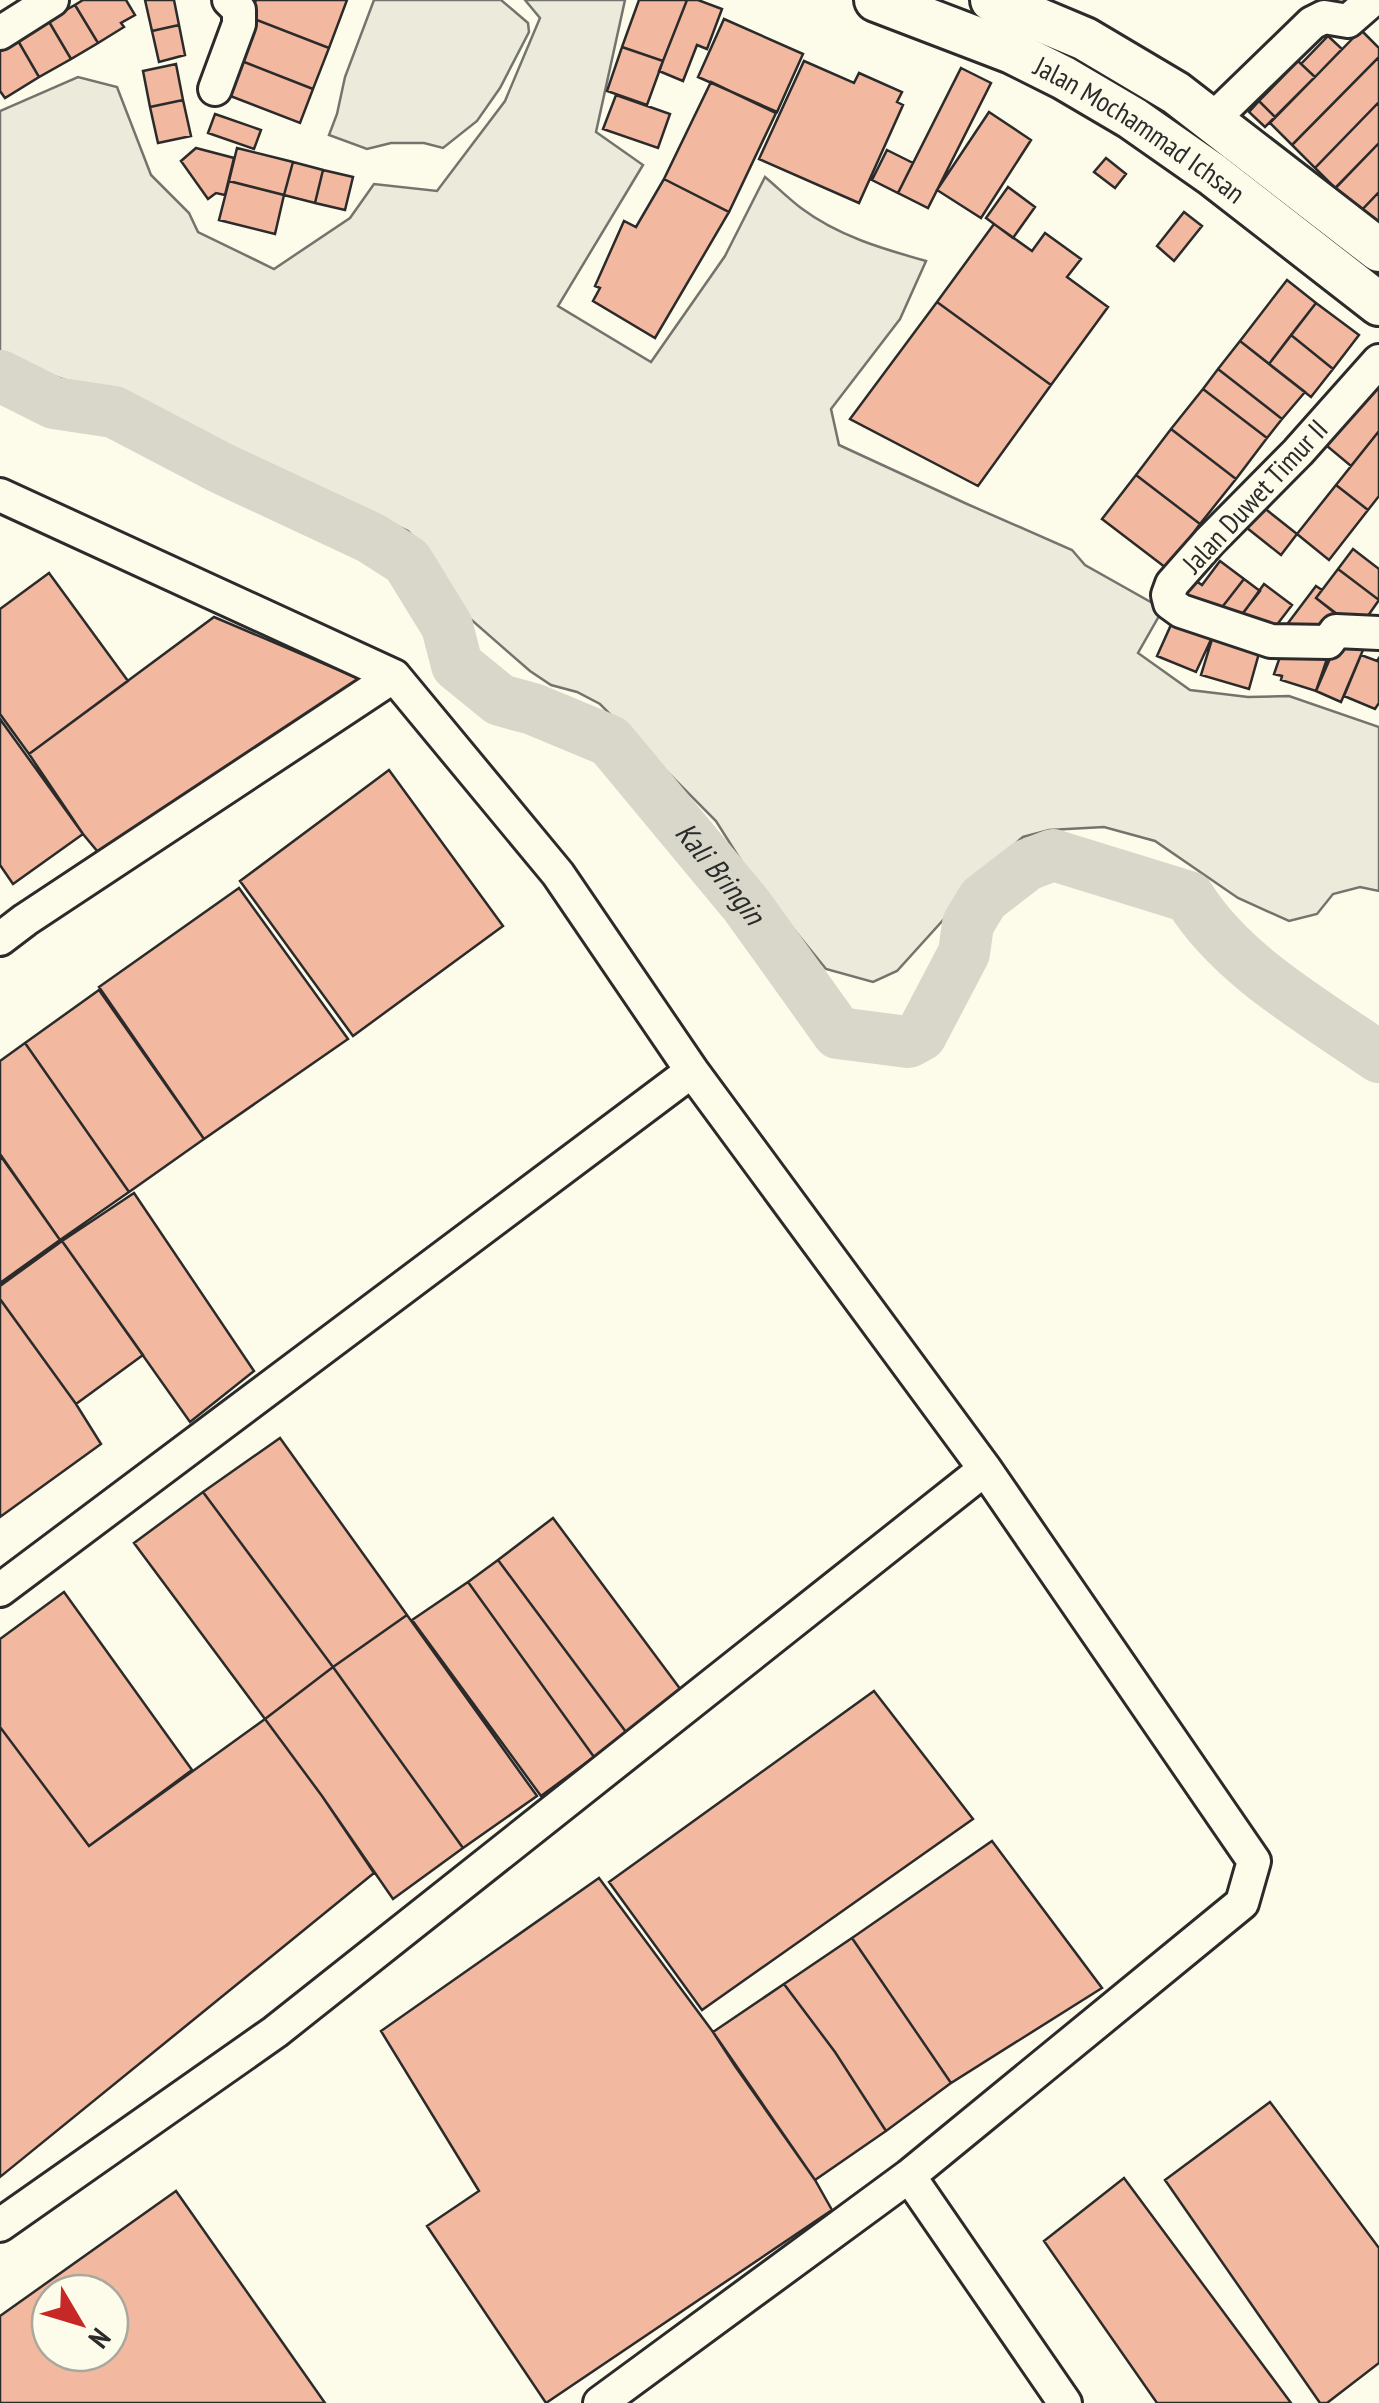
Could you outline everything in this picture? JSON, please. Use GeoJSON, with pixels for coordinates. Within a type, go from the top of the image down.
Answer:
{"type":"FeatureCollection","features":[{"type":"Feature","properties":{"kind":"main road","name":"Jalan Mochammad Ichsan"},"geometry":{"type":"LineString","coordinates":[[876,0],[1012,52],[1132,118],[1212,174],[1379,304]]}},
{"type":"Feature","properties":{"kind":"main road","name":"Jalan Mochammad Ichsan"},"geometry":{"type":"LineString","coordinates":[[992,0],[1085,39],[1176,93],[1379,250]]}},
{"type":"Feature","properties":{"kind":"street"},"geometry":{"type":"LineString","coordinates":[[0,33],[52,0]]}},
{"type":"Feature","properties":{"kind":"street"},"geometry":{"type":"LineString","coordinates":[[215,89],[239,24],[239,10],[229,0]]}},
{"type":"Feature","properties":{"kind":"street"},"geometry":{"type":"LineString","coordinates":[[1212,120],[1312,23],[1324,17],[1348,21],[1372,0]]}},
{"type":"Feature","properties":{"kind":"street","name":"Jalan Duwet Timur II"},"geometry":{"type":"LineString","coordinates":[[1379,361],[1298,452],[1209,542],[1172,584],[1168,595],[1170,603],[1181,611],[1271,641],[1328,642],[1336,630],[1379,634]]}},
{"type":"Feature","properties":{"kind":"street"},"geometry":{"type":"LineString","coordinates":[[0,495],[394,676],[558,874],[692,1070],[985,1470],[1254,1861],[1242,1903],[908,2176],[600,2403]]}},
{"type":"Feature","properties":{"kind":"street"},"geometry":{"type":"LineString","coordinates":[[0,939],[394,676]]}},
{"type":"Feature","properties":{"kind":"street"},"geometry":{"type":"LineString","coordinates":[[0,1590],[692,1070]]}},
{"type":"Feature","properties":{"kind":"street"},"geometry":{"type":"LineString","coordinates":[[0,2224],[275,2032],[985,1470]]}},
{"type":"Feature","properties":{"kind":"street"},"geometry":{"type":"LineString","coordinates":[[908,2176],[1065,2403]]}},
{"type":"Feature","properties":{"kind":"shaded area"},"geometry":{"type":"Polygon","coordinates":[[[374,0],[501,0],[528,23],[529,32],[500,88],[477,121],[443,148],[424,143],[391,143],[367,149],[329,135],[345,77],[374,0]]]}},
{"type":"Feature","properties":{"kind":"shaded area"},"geometry":{"type":"Polygon","coordinates":[[[525,0],[625,0],[596,132],[643,165],[558,306],[651,362],[725,256],[765,177],[801,208],[845,234],[926,261],[900,319],[831,409],[839,445],[1072,550],[1085,565],[1163,609],[1138,653],[1190,690],[1248,697],[1289,696],[1379,727],[1379,891],[1360,887],[1333,894],[1317,914],[1289,921],[1238,898],[1155,841],[1104,827],[1049,830],[1023,837],[1002,855],[897,971],[873,982],[826,969],[752,878],[716,821],[600,704],[551,685],[530,671],[459,609],[435,560],[408,531],[346,502],[235,462],[96,391],[0,357],[0,111],[78,77],[117,87],[151,175],[189,213],[198,232],[274,269],[350,218],[374,184],[437,191],[505,101],[540,18],[525,0]]]}},
{"type":"Feature","properties":{"kind":"building"},"geometry":{"type":"Polygon","coordinates":[[[83,0],[126,0],[135,15],[98,43],[75,5],[83,0]]]}},
{"type":"Feature","properties":{"kind":"building"},"geometry":{"type":"Polygon","coordinates":[[[145,0],[174,0],[179,25],[152,31],[145,0]]]}},
{"type":"Feature","properties":{"kind":"building"},"geometry":{"type":"Polygon","coordinates":[[[256,0],[347,0],[329,48],[249,17],[256,0]]]}},
{"type":"Feature","properties":{"kind":"building"},"geometry":{"type":"Polygon","coordinates":[[[639,0],[687,0],[663,61],[622,47],[639,0]]]}},
{"type":"Feature","properties":{"kind":"building"},"geometry":{"type":"Polygon","coordinates":[[[687,0],[722,9],[707,49],[697,45],[683,81],[659,71],[687,0]]]}},
{"type":"Feature","properties":{"kind":"building"},"geometry":{"type":"Polygon","coordinates":[[[75,5],[98,43],[71,59],[48,20],[75,5]]]}},
{"type":"Feature","properties":{"kind":"building"},"geometry":{"type":"Polygon","coordinates":[[[249,17],[329,48],[313,89],[234,58],[249,17]]]}},
{"type":"Feature","properties":{"kind":"building"},"geometry":{"type":"Polygon","coordinates":[[[724,19],[803,54],[777,112],[698,77],[724,19]]]}},
{"type":"Feature","properties":{"kind":"building"},"geometry":{"type":"Polygon","coordinates":[[[48,20],[71,59],[39,77],[17,39],[48,20]]]}},
{"type":"Feature","properties":{"kind":"building"},"geometry":{"type":"Polygon","coordinates":[[[179,25],[185,55],[159,62],[152,31],[179,25]]]}},
{"type":"Feature","properties":{"kind":"building"},"geometry":{"type":"Polygon","coordinates":[[[1361,30],[1379,48],[1379,57],[1292,145],[1270,123],[1361,30]]]}},
{"type":"Feature","properties":{"kind":"building"},"geometry":{"type":"Polygon","coordinates":[[[1328,36],[1342,49],[1315,77],[1301,64],[1328,36]]]}},
{"type":"Feature","properties":{"kind":"building"},"geometry":{"type":"Polygon","coordinates":[[[17,39],[39,77],[5,98],[0,91],[0,49],[17,39]]]}},
{"type":"Feature","properties":{"kind":"building"},"geometry":{"type":"Polygon","coordinates":[[[622,47],[663,61],[647,105],[607,91],[622,47]]]}},
{"type":"Feature","properties":{"kind":"building"},"geometry":{"type":"Polygon","coordinates":[[[1379,57],[1379,102],[1315,168],[1292,145],[1379,57]]]}},
{"type":"Feature","properties":{"kind":"building"},"geometry":{"type":"Polygon","coordinates":[[[234,58],[313,89],[300,123],[220,92],[234,58]]]}},
{"type":"Feature","properties":{"kind":"building"},"geometry":{"type":"Polygon","coordinates":[[[804,61],[854,83],[859,73],[902,92],[897,102],[903,105],[859,203],[759,159],[804,61]]]}},
{"type":"Feature","properties":{"kind":"building"},"geometry":{"type":"Polygon","coordinates":[[[1298,61],[1315,77],[1275,117],[1259,101],[1298,61]]]}},
{"type":"Feature","properties":{"kind":"building"},"geometry":{"type":"Polygon","coordinates":[[[176,64],[183,100],[150,107],[143,71],[176,64]]]}},
{"type":"Feature","properties":{"kind":"building"},"geometry":{"type":"Polygon","coordinates":[[[961,68],[991,83],[928,208],[898,193],[961,68]]]}},
{"type":"Feature","properties":{"kind":"building"},"geometry":{"type":"Polygon","coordinates":[[[711,82],[776,113],[729,212],[664,179],[711,82]]]}},
{"type":"Feature","properties":{"kind":"building"},"geometry":{"type":"Polygon","coordinates":[[[616,95],[670,114],[658,148],[603,129],[616,95]]]}},
{"type":"Feature","properties":{"kind":"building"},"geometry":{"type":"Polygon","coordinates":[[[183,100],[191,136],[158,143],[150,107],[183,100]]]}},
{"type":"Feature","properties":{"kind":"building"},"geometry":{"type":"Polygon","coordinates":[[[1259,101],[1275,117],[1265,127],[1249,112],[1259,101]]]}},
{"type":"Feature","properties":{"kind":"building"},"geometry":{"type":"Polygon","coordinates":[[[1379,102],[1379,143],[1335,188],[1315,168],[1379,102]]]}},
{"type":"Feature","properties":{"kind":"building"},"geometry":{"type":"Polygon","coordinates":[[[989,112],[1031,140],[981,218],[937,190],[989,112]]]}},
{"type":"Feature","properties":{"kind":"building"},"geometry":{"type":"Polygon","coordinates":[[[215,114],[261,130],[254,149],[208,133],[215,114]]]}},
{"type":"Feature","properties":{"kind":"building"},"geometry":{"type":"Polygon","coordinates":[[[1379,143],[1379,192],[1354,218],[1330,194],[1379,143]]]}},
{"type":"Feature","properties":{"kind":"building"},"geometry":{"type":"Polygon","coordinates":[[[196,148],[234,158],[225,195],[216,193],[208,199],[181,161],[196,148]]]}},
{"type":"Feature","properties":{"kind":"building"},"geometry":{"type":"Polygon","coordinates":[[[237,148],[293,162],[284,195],[229,181],[237,148]]]}},
{"type":"Feature","properties":{"kind":"building"},"geometry":{"type":"Polygon","coordinates":[[[887,150],[913,163],[898,193],[872,180],[887,150]]]}},
{"type":"Feature","properties":{"kind":"building"},"geometry":{"type":"Polygon","coordinates":[[[1106,158],[1126,174],[1115,188],[1094,172],[1106,158]]]}},
{"type":"Feature","properties":{"kind":"building"},"geometry":{"type":"Polygon","coordinates":[[[293,162],[323,170],[315,203],[284,195],[293,162]]]}},
{"type":"Feature","properties":{"kind":"building"},"geometry":{"type":"Polygon","coordinates":[[[323,170],[353,177],[345,210],[315,203],[323,170]]]}},
{"type":"Feature","properties":{"kind":"building"},"geometry":{"type":"Polygon","coordinates":[[[664,179],[729,212],[655,338],[593,301],[600,288],[595,286],[624,221],[636,227],[664,179]]]}},
{"type":"Feature","properties":{"kind":"building"},"geometry":{"type":"Polygon","coordinates":[[[229,181],[284,195],[275,234],[219,220],[229,181]]]}},
{"type":"Feature","properties":{"kind":"building"},"geometry":{"type":"Polygon","coordinates":[[[1008,187],[1035,207],[1013,238],[986,218],[1008,187]]]}},
{"type":"Feature","properties":{"kind":"building"},"geometry":{"type":"Polygon","coordinates":[[[1379,192],[1379,231],[1360,212],[1379,192]]]}},
{"type":"Feature","properties":{"kind":"building"},"geometry":{"type":"Polygon","coordinates":[[[1184,212],[1202,226],[1174,261],[1157,246],[1184,212]]]}},
{"type":"Feature","properties":{"kind":"building"},"geometry":{"type":"Polygon","coordinates":[[[994,224],[1032,251],[1045,233],[1081,259],[1067,277],[1108,307],[1051,385],[937,302],[994,224]]]}},
{"type":"Feature","properties":{"kind":"building"},"geometry":{"type":"Polygon","coordinates":[[[1287,280],[1316,303],[1269,364],[1240,341],[1287,280]]]}},
{"type":"Feature","properties":{"kind":"building"},"geometry":{"type":"Polygon","coordinates":[[[937,302],[1051,385],[978,486],[850,419],[937,302]]]}},
{"type":"Feature","properties":{"kind":"building"},"geometry":{"type":"Polygon","coordinates":[[[1316,303],[1359,335],[1333,369],[1291,335],[1316,303]]]}},
{"type":"Feature","properties":{"kind":"building"},"geometry":{"type":"Polygon","coordinates":[[[1291,335],[1333,369],[1311,397],[1269,364],[1291,335]]]}},
{"type":"Feature","properties":{"kind":"building"},"geometry":{"type":"Polygon","coordinates":[[[1240,341],[1305,392],[1282,419],[1218,369],[1240,341]]]}},
{"type":"Feature","properties":{"kind":"building"},"geometry":{"type":"Polygon","coordinates":[[[1218,369],[1282,419],[1267,438],[1203,389],[1218,369]]]}},
{"type":"Feature","properties":{"kind":"building"},"geometry":{"type":"Polygon","coordinates":[[[1379,383],[1379,431],[1351,466],[1321,441],[1379,383]]]}},
{"type":"Feature","properties":{"kind":"building"},"geometry":{"type":"Polygon","coordinates":[[[1203,389],[1267,438],[1236,479],[1171,429],[1203,389]]]}},
{"type":"Feature","properties":{"kind":"building"},"geometry":{"type":"Polygon","coordinates":[[[1171,429],[1236,479],[1200,524],[1136,475],[1171,429]]]}},
{"type":"Feature","properties":{"kind":"building"},"geometry":{"type":"Polygon","coordinates":[[[1379,431],[1379,496],[1368,510],[1336,485],[1379,431]]]}},
{"type":"Feature","properties":{"kind":"building"},"geometry":{"type":"Polygon","coordinates":[[[1136,475],[1200,524],[1189,539],[1196,545],[1174,574],[1102,519],[1136,475]]]}},
{"type":"Feature","properties":{"kind":"building"},"geometry":{"type":"Polygon","coordinates":[[[1336,485],[1368,510],[1329,560],[1297,534],[1336,485]]]}},
{"type":"Feature","properties":{"kind":"building"},"geometry":{"type":"Polygon","coordinates":[[[1258,503],[1297,534],[1281,555],[1242,524],[1258,503]]]}},
{"type":"Feature","properties":{"kind":"building"},"geometry":{"type":"Polygon","coordinates":[[[1353,549],[1379,569],[1379,600],[1338,569],[1353,549]]]}},
{"type":"Feature","properties":{"kind":"building"},"geometry":{"type":"Polygon","coordinates":[[[1220,561],[1244,579],[1216,615],[1180,595],[1193,579],[1202,585],[1220,561]]]}},
{"type":"Feature","properties":{"kind":"building"},"geometry":{"type":"Polygon","coordinates":[[[1338,569],[1379,600],[1358,630],[1316,598],[1338,569]]]}},
{"type":"Feature","properties":{"kind":"building"},"geometry":{"type":"Polygon","coordinates":[[[49,573],[128,681],[29,754],[0,714],[0,609],[49,573]]]}},
{"type":"Feature","properties":{"kind":"building"},"geometry":{"type":"Polygon","coordinates":[[[1244,579],[1260,591],[1232,627],[1216,615],[1244,579]]]}},
{"type":"Feature","properties":{"kind":"building"},"geometry":{"type":"Polygon","coordinates":[[[1264,584],[1292,605],[1266,639],[1239,619],[1264,584]]]}},
{"type":"Feature","properties":{"kind":"building"},"geometry":{"type":"Polygon","coordinates":[[[1316,586],[1322,590],[1316,598],[1340,617],[1325,636],[1282,631],[1316,586]]]}},
{"type":"Feature","properties":{"kind":"building"},"geometry":{"type":"Polygon","coordinates":[[[1175,616],[1214,633],[1196,672],[1157,656],[1175,616]]]}},
{"type":"Feature","properties":{"kind":"building"},"geometry":{"type":"Polygon","coordinates":[[[214,617],[360,679],[103,858],[29,754],[214,617]]]}},
{"type":"Feature","properties":{"kind":"building"},"geometry":{"type":"Polygon","coordinates":[[[1214,633],[1261,646],[1249,689],[1201,675],[1214,633]]]}},
{"type":"Feature","properties":{"kind":"building"},"geometry":{"type":"Polygon","coordinates":[[[1338,640],[1363,650],[1341,702],[1316,691],[1338,640]]]}},
{"type":"Feature","properties":{"kind":"building"},"geometry":{"type":"Polygon","coordinates":[[[1284,645],[1328,656],[1316,691],[1274,674],[1284,645]]]}},
{"type":"Feature","properties":{"kind":"building"},"geometry":{"type":"Polygon","coordinates":[[[1361,655],[1377,661],[1379,658],[1379,703],[1375,709],[1344,696],[1361,655]]]}},
{"type":"Feature","properties":{"kind":"building"},"geometry":{"type":"Polygon","coordinates":[[[0,719],[83,834],[13,884],[0,865],[0,719]]]}},
{"type":"Feature","properties":{"kind":"building"},"geometry":{"type":"Polygon","coordinates":[[[389,770],[503,926],[353,1036],[240,881],[389,770]]]}},
{"type":"Feature","properties":{"kind":"building"},"geometry":{"type":"Polygon","coordinates":[[[239,888],[348,1039],[204,1139],[99,987],[239,888]]]}},
{"type":"Feature","properties":{"kind":"building"},"geometry":{"type":"Polygon","coordinates":[[[99,990],[204,1139],[129,1192],[25,1043],[99,990]]]}},
{"type":"Feature","properties":{"kind":"building"},"geometry":{"type":"Polygon","coordinates":[[[25,1043],[129,1192],[60,1240],[0,1154],[0,1061],[25,1043]]]}},
{"type":"Feature","properties":{"kind":"building"},"geometry":{"type":"Polygon","coordinates":[[[0,1155],[60,1240],[0,1283],[0,1155]]]}},
{"type":"Feature","properties":{"kind":"building"},"geometry":{"type":"Polygon","coordinates":[[[134,1193],[254,1371],[190,1422],[62,1241],[134,1193]]]}},
{"type":"Feature","properties":{"kind":"building"},"geometry":{"type":"Polygon","coordinates":[[[62,1241],[143,1355],[76,1404],[0,1299],[0,1286],[62,1241]]]}},
{"type":"Feature","properties":{"kind":"building"},"geometry":{"type":"Polygon","coordinates":[[[0,1299],[101,1444],[0,1517],[0,1299]]]}},
{"type":"Feature","properties":{"kind":"building"},"geometry":{"type":"Polygon","coordinates":[[[280,1438],[407,1615],[333,1667],[203,1492],[280,1438]]]}},
{"type":"Feature","properties":{"kind":"building"},"geometry":{"type":"Polygon","coordinates":[[[203,1492],[333,1667],[265,1719],[134,1543],[203,1492]]]}},
{"type":"Feature","properties":{"kind":"building"},"geometry":{"type":"Polygon","coordinates":[[[553,1518],[681,1690],[626,1732],[498,1560],[553,1518]]]}},
{"type":"Feature","properties":{"kind":"building"},"geometry":{"type":"Polygon","coordinates":[[[498,1560],[626,1732],[594,1757],[468,1582],[498,1560]]]}},
{"type":"Feature","properties":{"kind":"building"},"geometry":{"type":"Polygon","coordinates":[[[468,1582],[594,1757],[541,1796],[412,1620],[468,1582]]]}},
{"type":"Feature","properties":{"kind":"building"},"geometry":{"type":"Polygon","coordinates":[[[64,1592],[192,1770],[89,1846],[0,1727],[0,1639],[64,1592]]]}},
{"type":"Feature","properties":{"kind":"building"},"geometry":{"type":"Polygon","coordinates":[[[407,1615],[537,1796],[463,1848],[333,1667],[407,1615]]]}},
{"type":"Feature","properties":{"kind":"building"},"geometry":{"type":"Polygon","coordinates":[[[333,1667],[463,1848],[393,1899],[265,1719],[333,1667]]]}},
{"type":"Feature","properties":{"kind":"building"},"geometry":{"type":"Polygon","coordinates":[[[874,1691],[973,1819],[702,2010],[609,1882],[874,1691]]]}},
{"type":"Feature","properties":{"kind":"building"},"geometry":{"type":"Polygon","coordinates":[[[265,1719],[374,1873],[0,2177],[0,1727],[89,1846],[265,1719]]]}},
{"type":"Feature","properties":{"kind":"building"},"geometry":{"type":"Polygon","coordinates":[[[992,1841],[1102,1988],[951,2083],[852,1938],[992,1841]]]}},
{"type":"Feature","properties":{"kind":"building"},"geometry":{"type":"Polygon","coordinates":[[[599,1878],[713,2032],[832,2210],[546,2403],[427,2226],[479,2191],[381,2031],[599,1878]]]}},
{"type":"Feature","properties":{"kind":"building"},"geometry":{"type":"Polygon","coordinates":[[[852,1938],[951,2083],[886,2131],[835,2052],[784,1984],[852,1938]]]}},
{"type":"Feature","properties":{"kind":"building"},"geometry":{"type":"Polygon","coordinates":[[[784,1984],[835,2052],[886,2131],[815,2180],[713,2032],[784,1984]]]}},
{"type":"Feature","properties":{"kind":"building"},"geometry":{"type":"Polygon","coordinates":[[[1270,2102],[1379,2248],[1379,2363],[1327,2403],[1320,2403],[1165,2180],[1270,2102]]]}},
{"type":"Feature","properties":{"kind":"building"},"geometry":{"type":"Polygon","coordinates":[[[1124,2178],[1291,2403],[1157,2403],[1044,2241],[1124,2178]]]}},
{"type":"Feature","properties":{"kind":"building"},"geometry":{"type":"Polygon","coordinates":[[[176,2191],[325,2403],[0,2403],[0,2316],[30,2295],[30,2373],[130,2373],[130,2273],[61,2273],[176,2191]]]}},
{"type":"Feature","properties":{"kind":"waterway","name":"Kali Bringin"},"geometry":{"type":"LineString","coordinates":[[0,376],[54,403],[114,412],[221,468],[371,538],[407,561],[447,626],[457,665],[500,700],[533,709],[610,741],[747,906],[838,1033],[908,1042],[921,1035],[964,953],[968,924],[983,899],[1027,865],[1053,855],[1189,897],[1207,922],[1251,966],[1379,1057]]}}]}
